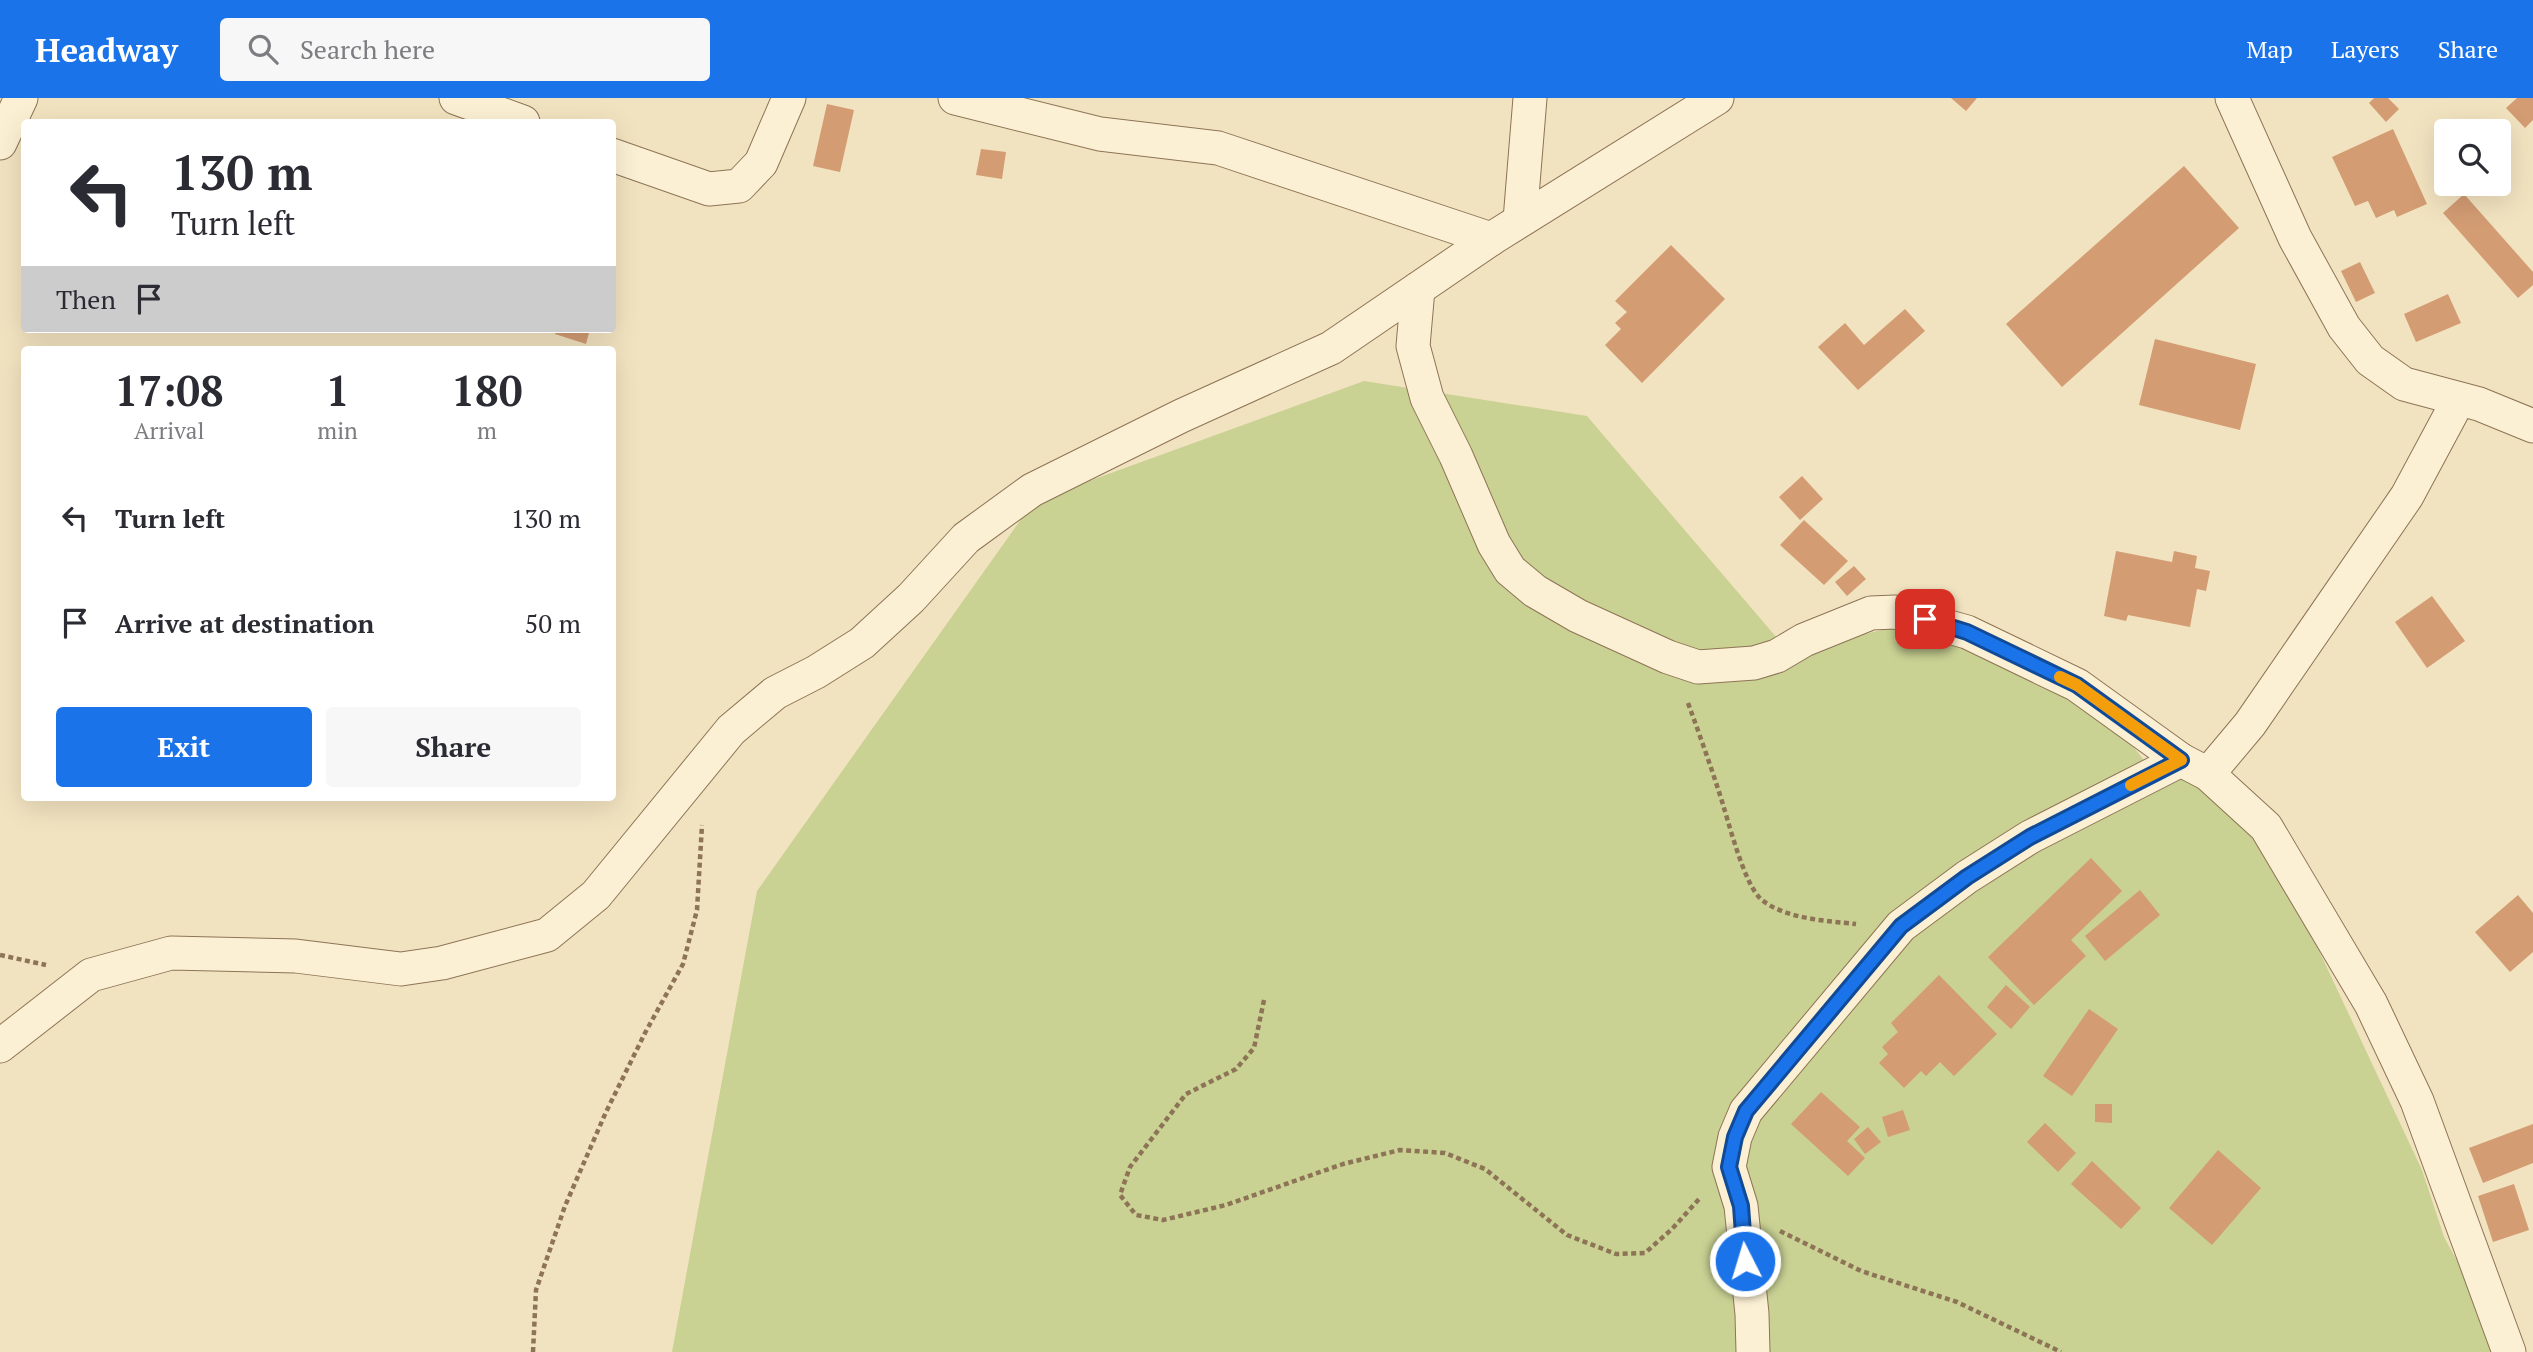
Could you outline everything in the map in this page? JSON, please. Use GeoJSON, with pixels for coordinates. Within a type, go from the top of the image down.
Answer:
{"type":"FeatureCollection","features":[{"type":"Feature","properties":{"kind":"street"},"geometry":{"type":"LineString","coordinates":[[0,143],[21,98]]}},
{"type":"Feature","properties":{"kind":"street"},"geometry":{"type":"LineString","coordinates":[[456,98],[515,119]]}},
{"type":"Feature","properties":{"kind":"street"},"geometry":{"type":"LineString","coordinates":[[616,156],[709,189],[739,186],[761,163],[789,98]]}},
{"type":"Feature","properties":{"kind":"street"},"geometry":{"type":"LineString","coordinates":[[955,98],[1100,134],[1218,148],[1490,239]]}},
{"type":"Feature","properties":{"kind":"street"},"geometry":{"type":"LineString","coordinates":[[1520,220],[1530,98]]}},
{"type":"Feature","properties":{"kind":"street"},"geometry":{"type":"LineString","coordinates":[[0,1046],[91,975],[171,953],[296,956],[401,969],[442,963],[547,935],[596,895],[731,730],[775,693],[816,673],[862,643],[911,598],[966,538],[1032,490],[1181,416],[1331,348],[1490,239],[1717,98]]}},
{"type":"Feature","properties":{"kind":"street"},"geometry":{"type":"LineString","coordinates":[[2232,98],[2295,237],[2344,327],[2370,360],[2404,384],[2459,399],[2533,426]]}},
{"type":"Feature","properties":{"kind":"street"},"geometry":{"type":"LineString","coordinates":[[1418,289],[1413,346],[1427,398],[1456,456],[1494,544],[1510,569],[1535,591],[1578,616],[1668,657],[1698,667],[1754,663],[1777,656],[1804,640],[1871,613],[1895,612],[1967,632],[2077,685],[2194,767],[2266,827],[2371,1004],[2417,1101],[2509,1352]]}},
{"type":"Feature","properties":{"kind":"street"},"geometry":{"type":"LineString","coordinates":[[1753,1352],[1752,1314],[1741,1206],[1729,1167],[1735,1137],[1746,1111],[1901,926],[1967,877],[2030,837],[2194,767],[2250,724],[2407,496],[2459,399]]}},
{"type":"Feature","properties":{"kind":"path"},"geometry":{"type":"LineString","coordinates":[[1668,657],[1689,704],[1741,860],[1752,887],[1761,900],[1783,911],[1829,921],[1901,926]]}},
{"type":"Feature","properties":{"kind":"path"},"geometry":{"type":"LineString","coordinates":[[533,1352],[536,1290],[565,1206],[606,1112],[683,964],[697,910],[705,761]]}},
{"type":"Feature","properties":{"kind":"path"},"geometry":{"type":"LineString","coordinates":[[1264,1000],[1255,1048],[1236,1069],[1186,1094],[1130,1167],[1120,1195],[1136,1215],[1163,1220],[1226,1205],[1343,1164],[1400,1150],[1445,1153],[1486,1169],[1567,1236],[1616,1254],[1645,1253],[1672,1229],[1729,1167]]}},
{"type":"Feature","properties":{"kind":"path"},"geometry":{"type":"LineString","coordinates":[[1741,1206],[1790,1237],[1861,1271],[1957,1302],[2061,1352]]}},
{"type":"Feature","properties":{"kind":"green space"},"geometry":{"type":"Polygon","coordinates":[[[1364,381],[1587,416],[1789,652],[1903,625],[2023,671],[2124,735],[2143,759],[2209,788],[2274,855],[2422,1170],[2444,1237],[2507,1352],[672,1352],[757,891],[1034,501],[1364,381]]]}},
{"type":"Feature","properties":{"kind":"building"},"geometry":{"type":"Polygon","coordinates":[[[1951,98],[1977,98],[1966,111],[1951,98]]]}},
{"type":"Feature","properties":{"kind":"building"},"geometry":{"type":"Polygon","coordinates":[[[2374,98],[2388,98],[2399,109],[2386,122],[2369,103],[2374,98]]]}},
{"type":"Feature","properties":{"kind":"building"},"geometry":{"type":"Polygon","coordinates":[[[2517,98],[2533,98],[2533,120],[2525,128],[2506,108],[2517,98]]]}},
{"type":"Feature","properties":{"kind":"building"},"geometry":{"type":"Polygon","coordinates":[[[827,104],[854,110],[840,172],[813,166],[827,104]]]}},
{"type":"Feature","properties":{"kind":"building"},"geometry":{"type":"Polygon","coordinates":[[[2393,129],[2427,204],[2397,217],[2394,210],[2376,218],[2368,201],[2355,206],[2332,157],[2393,129]]]}},
{"type":"Feature","properties":{"kind":"building"},"geometry":{"type":"Polygon","coordinates":[[[981,149],[1006,152],[1002,179],[976,175],[981,149]]]}},
{"type":"Feature","properties":{"kind":"building"},"geometry":{"type":"Polygon","coordinates":[[[2184,166],[2239,228],[2062,387],[2006,324],[2184,166]]]}},
{"type":"Feature","properties":{"kind":"building"},"geometry":{"type":"Polygon","coordinates":[[[2462,196],[2466,196],[2533,272],[2533,285],[2518,298],[2443,213],[2462,196]]]}},
{"type":"Feature","properties":{"kind":"building"},"geometry":{"type":"Polygon","coordinates":[[[1671,245],[1725,299],[1642,383],[1605,345],[1621,329],[1615,323],[1627,312],[1615,301],[1671,245]]]}},
{"type":"Feature","properties":{"kind":"building"},"geometry":{"type":"Polygon","coordinates":[[[2360,262],[2375,293],[2356,302],[2341,271],[2360,262]]]}},
{"type":"Feature","properties":{"kind":"building"},"geometry":{"type":"Polygon","coordinates":[[[2448,294],[2461,323],[2416,342],[2404,314],[2448,294]]]}},
{"type":"Feature","properties":{"kind":"building"},"geometry":{"type":"Polygon","coordinates":[[[1905,309],[1925,331],[1858,390],[1818,347],[1845,323],[1864,345],[1905,309]]]}},
{"type":"Feature","properties":{"kind":"building"},"geometry":{"type":"Polygon","coordinates":[[[555,333],[589,333],[586,344],[555,333]]]}},
{"type":"Feature","properties":{"kind":"building"},"geometry":{"type":"Polygon","coordinates":[[[2155,339],[2256,364],[2240,430],[2139,405],[2155,339]]]}},
{"type":"Feature","properties":{"kind":"building"},"geometry":{"type":"Polygon","coordinates":[[[1802,476],[1823,499],[1800,520],[1779,497],[1802,476]]]}},
{"type":"Feature","properties":{"kind":"building"},"geometry":{"type":"Polygon","coordinates":[[[1804,520],[1848,561],[1824,585],[1780,545],[1804,520]]]}},
{"type":"Feature","properties":{"kind":"building"},"geometry":{"type":"Polygon","coordinates":[[[2116,551],[2172,562],[2174,551],[2197,556],[2195,568],[2210,571],[2206,591],[2197,589],[2190,627],[2128,615],[2126,621],[2104,616],[2116,551]]]}},
{"type":"Feature","properties":{"kind":"building"},"geometry":{"type":"Polygon","coordinates":[[[1854,566],[1866,579],[1847,596],[1835,582],[1854,566]]]}},
{"type":"Feature","properties":{"kind":"building"},"geometry":{"type":"Polygon","coordinates":[[[2432,596],[2465,641],[2427,668],[2395,622],[2432,596]]]}},
{"type":"Feature","properties":{"kind":"building"},"geometry":{"type":"Polygon","coordinates":[[[2091,858],[2122,891],[2071,940],[2086,956],[2034,1005],[1988,957],[2091,858]]]}},
{"type":"Feature","properties":{"kind":"building"},"geometry":{"type":"Polygon","coordinates":[[[2140,890],[2160,915],[2105,961],[2085,936],[2140,890]]]}},
{"type":"Feature","properties":{"kind":"building"},"geometry":{"type":"Polygon","coordinates":[[[2518,895],[2533,913],[2533,952],[2510,972],[2475,932],[2518,895]]]}},
{"type":"Feature","properties":{"kind":"building"},"geometry":{"type":"Polygon","coordinates":[[[1939,975],[1997,1034],[1954,1076],[1940,1062],[1926,1076],[1921,1071],[1904,1088],[1879,1063],[1888,1054],[1882,1047],[1898,1032],[1891,1023],[1939,975]]]}},
{"type":"Feature","properties":{"kind":"building"},"geometry":{"type":"Polygon","coordinates":[[[2006,985],[2030,1007],[2011,1029],[1987,1007],[2006,985]]]}},
{"type":"Feature","properties":{"kind":"building"},"geometry":{"type":"Polygon","coordinates":[[[2089,1009],[2118,1029],[2072,1096],[2043,1076],[2089,1009]]]}},
{"type":"Feature","properties":{"kind":"building"},"geometry":{"type":"Polygon","coordinates":[[[1821,1092],[1860,1127],[1847,1141],[1865,1158],[1848,1176],[1791,1124],[1821,1092]]]}},
{"type":"Feature","properties":{"kind":"building"},"geometry":{"type":"Polygon","coordinates":[[[2095,1104],[2112,1104],[2112,1123],[2095,1122],[2095,1104]]]}},
{"type":"Feature","properties":{"kind":"building"},"geometry":{"type":"Polygon","coordinates":[[[1903,1110],[1910,1130],[1888,1137],[1882,1117],[1903,1110]]]}},
{"type":"Feature","properties":{"kind":"building"},"geometry":{"type":"Polygon","coordinates":[[[2045,1123],[2076,1153],[2058,1172],[2027,1142],[2045,1123]]]}},
{"type":"Feature","properties":{"kind":"building"},"geometry":{"type":"Polygon","coordinates":[[[2533,1124],[2533,1163],[2483,1183],[2469,1148],[2533,1124]]]}},
{"type":"Feature","properties":{"kind":"building"},"geometry":{"type":"Polygon","coordinates":[[[1868,1127],[1881,1142],[1865,1154],[1854,1139],[1868,1127]]]}},
{"type":"Feature","properties":{"kind":"building"},"geometry":{"type":"Polygon","coordinates":[[[2218,1150],[2261,1188],[2212,1245],[2169,1208],[2218,1150]]]}},
{"type":"Feature","properties":{"kind":"building"},"geometry":{"type":"Polygon","coordinates":[[[2092,1161],[2141,1208],[2121,1229],[2071,1184],[2092,1161]]]}},
{"type":"Feature","properties":{"kind":"building"},"geometry":{"type":"Polygon","coordinates":[[[2514,1184],[2529,1230],[2493,1242],[2478,1196],[2514,1184]]]}},
{"type":"Feature","properties":{"kind":"slow traffic"},"geometry":{"type":"LineString","coordinates":[[2060,677],[2077,685],[2181,760],[2131,785]]}},
{"type":"Feature","properties":{"kind":"route"},"geometry":{"type":"LineString","coordinates":[[1745,1261],[1741,1206],[1729,1167],[1735,1137],[1746,1111],[1901,926],[1967,877],[2030,837],[2181,760],[2077,685],[1967,632],[1925,619]]}}]}
